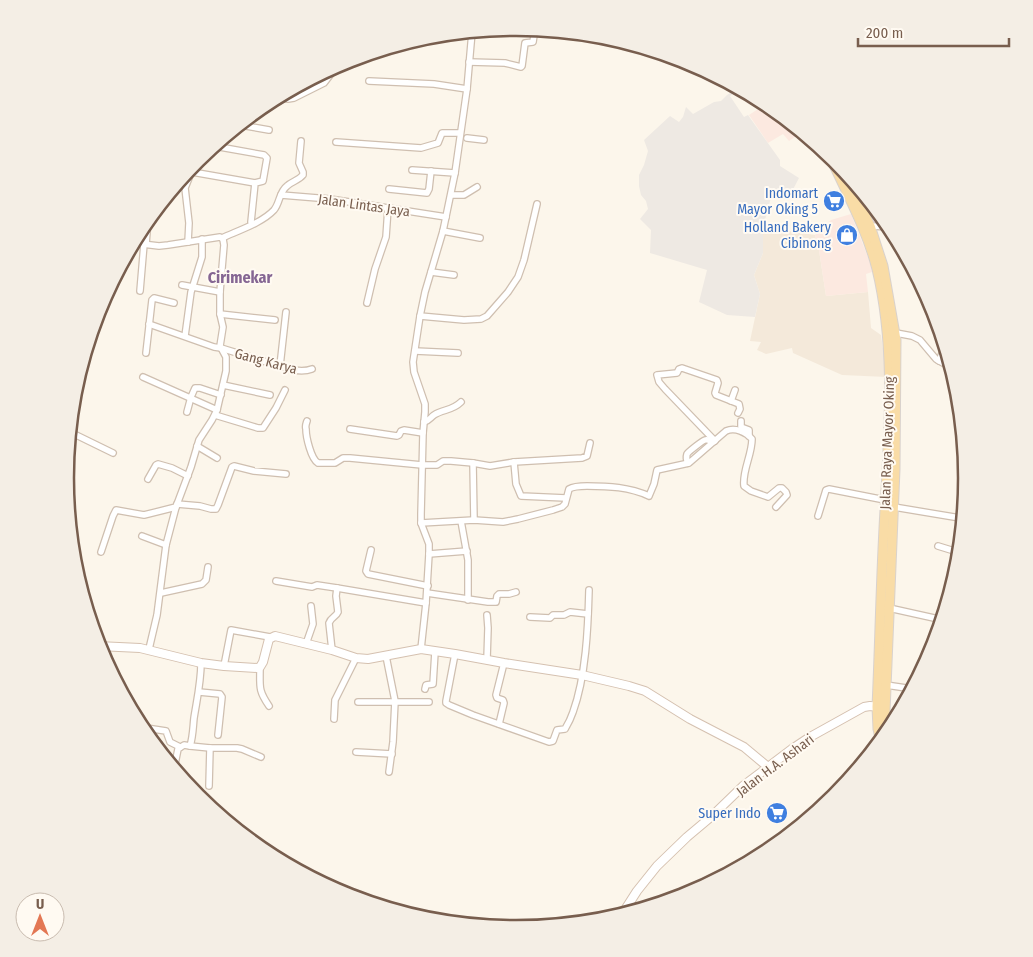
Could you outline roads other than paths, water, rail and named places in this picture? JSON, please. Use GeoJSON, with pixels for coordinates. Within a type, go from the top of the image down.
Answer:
{"type":"FeatureCollection","features":[{"type":"Feature","properties":{"kind":"main road","name":"Jalan Raya Mayor Oking"},"geometry":{"type":"LineString","coordinates":[[840,177],[863,228],[872,254],[888,334],[894,507],[885,591],[889,608],[886,685],[879,732]]}},
{"type":"Feature","properties":{"kind":"main road","name":"Jalan Raya Mayor Oking"},"geometry":{"type":"LineString","coordinates":[[856,196],[870,226],[883,266],[896,333],[897,359],[892,453],[885,500],[885,591],[881,707],[885,723]]}},
{"type":"Feature","properties":{"kind":"street"},"geometry":{"type":"LineString","coordinates":[[469,62],[505,63],[521,67],[524,44],[526,42],[533,42],[534,37]]}},
{"type":"Feature","properties":{"kind":"street"},"geometry":{"type":"LineString","coordinates":[[421,649],[428,586],[429,544],[421,523],[425,412],[413,367],[425,292],[443,232],[463,136],[471,39]]}},
{"type":"Feature","properties":{"kind":"street"},"geometry":{"type":"LineString","coordinates":[[291,98],[324,83],[328,79]]}},
{"type":"Feature","properties":{"kind":"street"},"geometry":{"type":"LineString","coordinates":[[369,81],[434,84],[466,89]]}},
{"type":"Feature","properties":{"kind":"street"},"geometry":{"type":"LineString","coordinates":[[249,127],[269,130]]}},
{"type":"Feature","properties":{"kind":"street"},"geometry":{"type":"LineString","coordinates":[[336,142],[421,148],[438,143],[441,134],[444,132],[484,140]]}},
{"type":"Feature","properties":{"kind":"street"},"geometry":{"type":"LineString","coordinates":[[145,244],[168,245],[214,237],[222,238],[267,216],[275,209],[287,185],[297,181],[303,175],[299,163],[301,140]]}},
{"type":"Feature","properties":{"kind":"street"},"geometry":{"type":"LineString","coordinates":[[197,173],[255,183],[261,182],[264,179],[268,159],[266,156],[223,148]]}},
{"type":"Feature","properties":{"kind":"street"},"geometry":{"type":"LineString","coordinates":[[412,170],[455,173]]}},
{"type":"Feature","properties":{"kind":"street"},"geometry":{"type":"LineString","coordinates":[[389,189],[427,193],[430,189],[431,171]]}},
{"type":"Feature","properties":{"kind":"street"},"geometry":{"type":"LineString","coordinates":[[251,222],[255,183]]}},
{"type":"Feature","properties":{"kind":"street"},"geometry":{"type":"LineString","coordinates":[[187,184],[185,192],[188,212],[188,242]]}},
{"type":"Feature","properties":{"kind":"street"},"geometry":{"type":"LineString","coordinates":[[450,195],[464,195],[476,186]]}},
{"type":"Feature","properties":{"kind":"street","name":"Jalan Lintas Jaya"},"geometry":{"type":"LineString","coordinates":[[281,195],[330,198],[446,217]]}},
{"type":"Feature","properties":{"kind":"street"},"geometry":{"type":"LineString","coordinates":[[420,316],[464,320],[478,320],[487,316],[508,292],[518,277],[522,268],[537,204]]}},
{"type":"Feature","properties":{"kind":"street"},"geometry":{"type":"LineString","coordinates":[[367,303],[375,269],[386,237],[388,208]]}},
{"type":"Feature","properties":{"kind":"street"},"geometry":{"type":"LineString","coordinates":[[870,226],[880,227]]}},
{"type":"Feature","properties":{"kind":"street"},"geometry":{"type":"LineString","coordinates":[[443,232],[480,238]]}},
{"type":"Feature","properties":{"kind":"street"},"geometry":{"type":"LineString","coordinates":[[140,292],[146,238]]}},
{"type":"Feature","properties":{"kind":"street"},"geometry":{"type":"LineString","coordinates":[[150,649],[161,593],[166,545],[176,506],[200,437],[216,412],[226,371],[225,354],[220,348],[223,327],[220,314],[224,246],[222,238]]}},
{"type":"Feature","properties":{"kind":"street"},"geometry":{"type":"LineString","coordinates":[[185,336],[189,302],[202,257],[202,239]]}},
{"type":"Feature","properties":{"kind":"street"},"geometry":{"type":"LineString","coordinates":[[431,272],[454,275]]}},
{"type":"Feature","properties":{"kind":"street"},"geometry":{"type":"LineString","coordinates":[[182,285],[220,292]]}},
{"type":"Feature","properties":{"kind":"street"},"geometry":{"type":"LineString","coordinates":[[146,353],[152,299],[174,303]]}},
{"type":"Feature","properties":{"kind":"street"},"geometry":{"type":"LineString","coordinates":[[280,366],[286,312]]}},
{"type":"Feature","properties":{"kind":"street"},"geometry":{"type":"LineString","coordinates":[[220,314],[275,320]]}},
{"type":"Feature","properties":{"kind":"street","name":"Gang Karya"},"geometry":{"type":"LineString","coordinates":[[149,324],[214,348],[220,348],[296,371],[312,369]]}},
{"type":"Feature","properties":{"kind":"street"},"geometry":{"type":"LineString","coordinates":[[896,333],[912,336],[920,340],[939,361],[944,363]]}},
{"type":"Feature","properties":{"kind":"street"},"geometry":{"type":"LineString","coordinates":[[415,351],[458,353]]}},
{"type":"Feature","properties":{"kind":"street"},"geometry":{"type":"LineString","coordinates":[[939,361],[941,355]]}},
{"type":"Feature","properties":{"kind":"street"},"geometry":{"type":"LineString","coordinates":[[714,442],[665,389],[657,375],[678,373],[679,369],[682,368],[718,381],[716,395],[739,404],[740,409],[738,413]]}},
{"type":"Feature","properties":{"kind":"street"},"geometry":{"type":"LineString","coordinates":[[143,377],[191,397],[216,412],[258,428],[263,428],[285,390]]}},
{"type":"Feature","properties":{"kind":"street"},"geometry":{"type":"LineString","coordinates":[[223,385],[270,395]]}},
{"type":"Feature","properties":{"kind":"street"},"geometry":{"type":"LineString","coordinates":[[187,412],[195,389],[198,388],[221,395]]}},
{"type":"Feature","properties":{"kind":"street"},"geometry":{"type":"LineString","coordinates":[[731,401],[735,390]]}},
{"type":"Feature","properties":{"kind":"street"},"geometry":{"type":"LineString","coordinates":[[424,422],[434,415],[455,407],[461,402]]}},
{"type":"Feature","properties":{"kind":"street"},"geometry":{"type":"LineString","coordinates":[[307,421],[305,428],[309,445],[314,460],[318,463],[335,463],[344,458],[350,458],[422,465],[437,465],[443,461],[473,462],[490,466],[514,462],[584,458],[588,454],[590,443]]}},
{"type":"Feature","properties":{"kind":"street"},"geometry":{"type":"LineString","coordinates":[[742,422],[741,427],[749,430],[748,436]]}},
{"type":"Feature","properties":{"kind":"street"},"geometry":{"type":"LineString","coordinates":[[350,429],[397,436],[401,431],[406,430],[423,433]]}},
{"type":"Feature","properties":{"kind":"street"},"geometry":{"type":"LineString","coordinates":[[421,523],[474,520],[503,522],[562,507],[565,504],[568,489],[571,487],[616,487],[633,490],[649,496],[657,470],[688,463],[730,429],[739,431],[752,439],[743,481],[744,486],[751,491],[768,497],[779,488],[782,488],[787,495],[776,507]]}},
{"type":"Feature","properties":{"kind":"street"},"geometry":{"type":"LineString","coordinates":[[77,435],[113,453]]}},
{"type":"Feature","properties":{"kind":"street"},"geometry":{"type":"LineString","coordinates":[[197,446],[217,458]]}},
{"type":"Feature","properties":{"kind":"street"},"geometry":{"type":"LineString","coordinates":[[473,462],[474,520]]}},
{"type":"Feature","properties":{"kind":"street"},"geometry":{"type":"LineString","coordinates":[[514,462],[516,484],[520,496],[566,498]]}},
{"type":"Feature","properties":{"kind":"street"},"geometry":{"type":"LineString","coordinates":[[148,479],[158,464],[188,476]]}},
{"type":"Feature","properties":{"kind":"street"},"geometry":{"type":"LineString","coordinates":[[100,552],[112,516],[116,510],[144,516],[176,506],[194,505],[216,509],[234,466],[254,471],[286,474]]}},
{"type":"Feature","properties":{"kind":"street"},"geometry":{"type":"LineString","coordinates":[[818,516],[826,490],[829,489],[885,500]]}},
{"type":"Feature","properties":{"kind":"street"},"geometry":{"type":"LineString","coordinates":[[894,507],[957,516]]}},
{"type":"Feature","properties":{"kind":"street"},"geometry":{"type":"LineString","coordinates":[[461,521],[469,570],[468,600]]}},
{"type":"Feature","properties":{"kind":"street"},"geometry":{"type":"LineString","coordinates":[[142,536],[166,545]]}},
{"type":"Feature","properties":{"kind":"street"},"geometry":{"type":"LineString","coordinates":[[938,546],[953,550]]}},
{"type":"Feature","properties":{"kind":"street"},"geometry":{"type":"LineString","coordinates":[[371,550],[366,571],[368,574],[428,586]]}},
{"type":"Feature","properties":{"kind":"street"},"geometry":{"type":"LineString","coordinates":[[429,554],[467,551]]}},
{"type":"Feature","properties":{"kind":"street"},"geometry":{"type":"LineString","coordinates":[[161,593],[202,584],[206,580],[208,567]]}},
{"type":"Feature","properties":{"kind":"street"},"geometry":{"type":"LineString","coordinates":[[276,582],[312,587],[317,585],[426,603]]}},
{"type":"Feature","properties":{"kind":"street"},"geometry":{"type":"LineString","coordinates":[[332,650],[329,622],[338,612],[337,588]]}},
{"type":"Feature","properties":{"kind":"street"},"geometry":{"type":"LineString","coordinates":[[455,654],[446,703],[473,715],[549,742],[553,741],[556,730],[565,730],[574,711],[585,655],[589,590]]}},
{"type":"Feature","properties":{"kind":"street"},"geometry":{"type":"LineString","coordinates":[[427,593],[468,600],[496,602],[499,594],[516,592]]}},
{"type":"Feature","properties":{"kind":"street"},"geometry":{"type":"LineString","coordinates":[[306,644],[313,624],[311,606]]}},
{"type":"Feature","properties":{"kind":"street"},"geometry":{"type":"LineString","coordinates":[[889,608],[936,618]]}},
{"type":"Feature","properties":{"kind":"street"},"geometry":{"type":"LineString","coordinates":[[530,617],[550,618],[554,615],[564,615],[570,612],[588,614]]}},
{"type":"Feature","properties":{"kind":"street"},"geometry":{"type":"LineString","coordinates":[[487,615],[487,659]]}},
{"type":"Feature","properties":{"kind":"street"},"geometry":{"type":"LineString","coordinates":[[224,666],[231,630],[270,637],[278,636],[356,658],[368,659],[421,649],[582,675],[645,691],[696,722],[744,747],[768,766]]}},
{"type":"Feature","properties":{"kind":"street"},"geometry":{"type":"LineString","coordinates":[[269,706],[260,689],[260,667],[270,637]]}},
{"type":"Feature","properties":{"kind":"street"},"geometry":{"type":"LineString","coordinates":[[107,646],[150,649],[201,663],[260,667]]}},
{"type":"Feature","properties":{"kind":"street"},"geometry":{"type":"LineString","coordinates":[[425,689],[426,685],[433,684],[435,652]]}},
{"type":"Feature","properties":{"kind":"street"},"geometry":{"type":"LineString","coordinates":[[386,656],[395,701],[389,772]]}},
{"type":"Feature","properties":{"kind":"street"},"geometry":{"type":"LineString","coordinates":[[334,719],[335,700],[356,658]]}},
{"type":"Feature","properties":{"kind":"street"},"geometry":{"type":"LineString","coordinates":[[190,746],[201,679],[201,663]]}},
{"type":"Feature","properties":{"kind":"street"},"geometry":{"type":"LineString","coordinates":[[499,724],[504,703],[496,695],[504,663]]}},
{"type":"Feature","properties":{"kind":"street"},"geometry":{"type":"LineString","coordinates":[[886,685],[906,688]]}},
{"type":"Feature","properties":{"kind":"street"},"geometry":{"type":"LineString","coordinates":[[199,692],[220,694],[222,697],[218,735]]}},
{"type":"Feature","properties":{"kind":"street"},"geometry":{"type":"LineString","coordinates":[[358,702],[429,702]]}},
{"type":"Feature","properties":{"kind":"street","name":"Jalan H.A. Ashari"},"geometry":{"type":"LineString","coordinates":[[630,906],[642,885],[668,855],[742,786],[810,737],[867,706],[881,707]]}},
{"type":"Feature","properties":{"kind":"street"},"geometry":{"type":"LineString","coordinates":[[152,729],[166,731],[170,742],[180,747]]}},
{"type":"Feature","properties":{"kind":"street"},"geometry":{"type":"LineString","coordinates":[[175,760],[177,750],[184,745],[210,748],[237,748],[261,758]]}},
{"type":"Feature","properties":{"kind":"street"},"geometry":{"type":"LineString","coordinates":[[209,786],[210,748]]}},
{"type":"Feature","properties":{"kind":"street"},"geometry":{"type":"LineString","coordinates":[[356,752],[392,754]]}},
{"type":"Feature","properties":{"kind":"place","name":"Indomart Mayor Oking 5"},"geometry":{"type":"Point","coordinates":[834,201]}},
{"type":"Feature","properties":{"kind":"place","name":"Holland Bakery Cibinong"},"geometry":{"type":"Point","coordinates":[847,235]}},
{"type":"Feature","properties":{"kind":"place","name":"Super Indo"},"geometry":{"type":"Point","coordinates":[777,813]}},
{"type":"Feature","properties":{"kind":"district","name":"Cirimekar"},"geometry":{"type":"Point","coordinates":[240,277]}}]}
